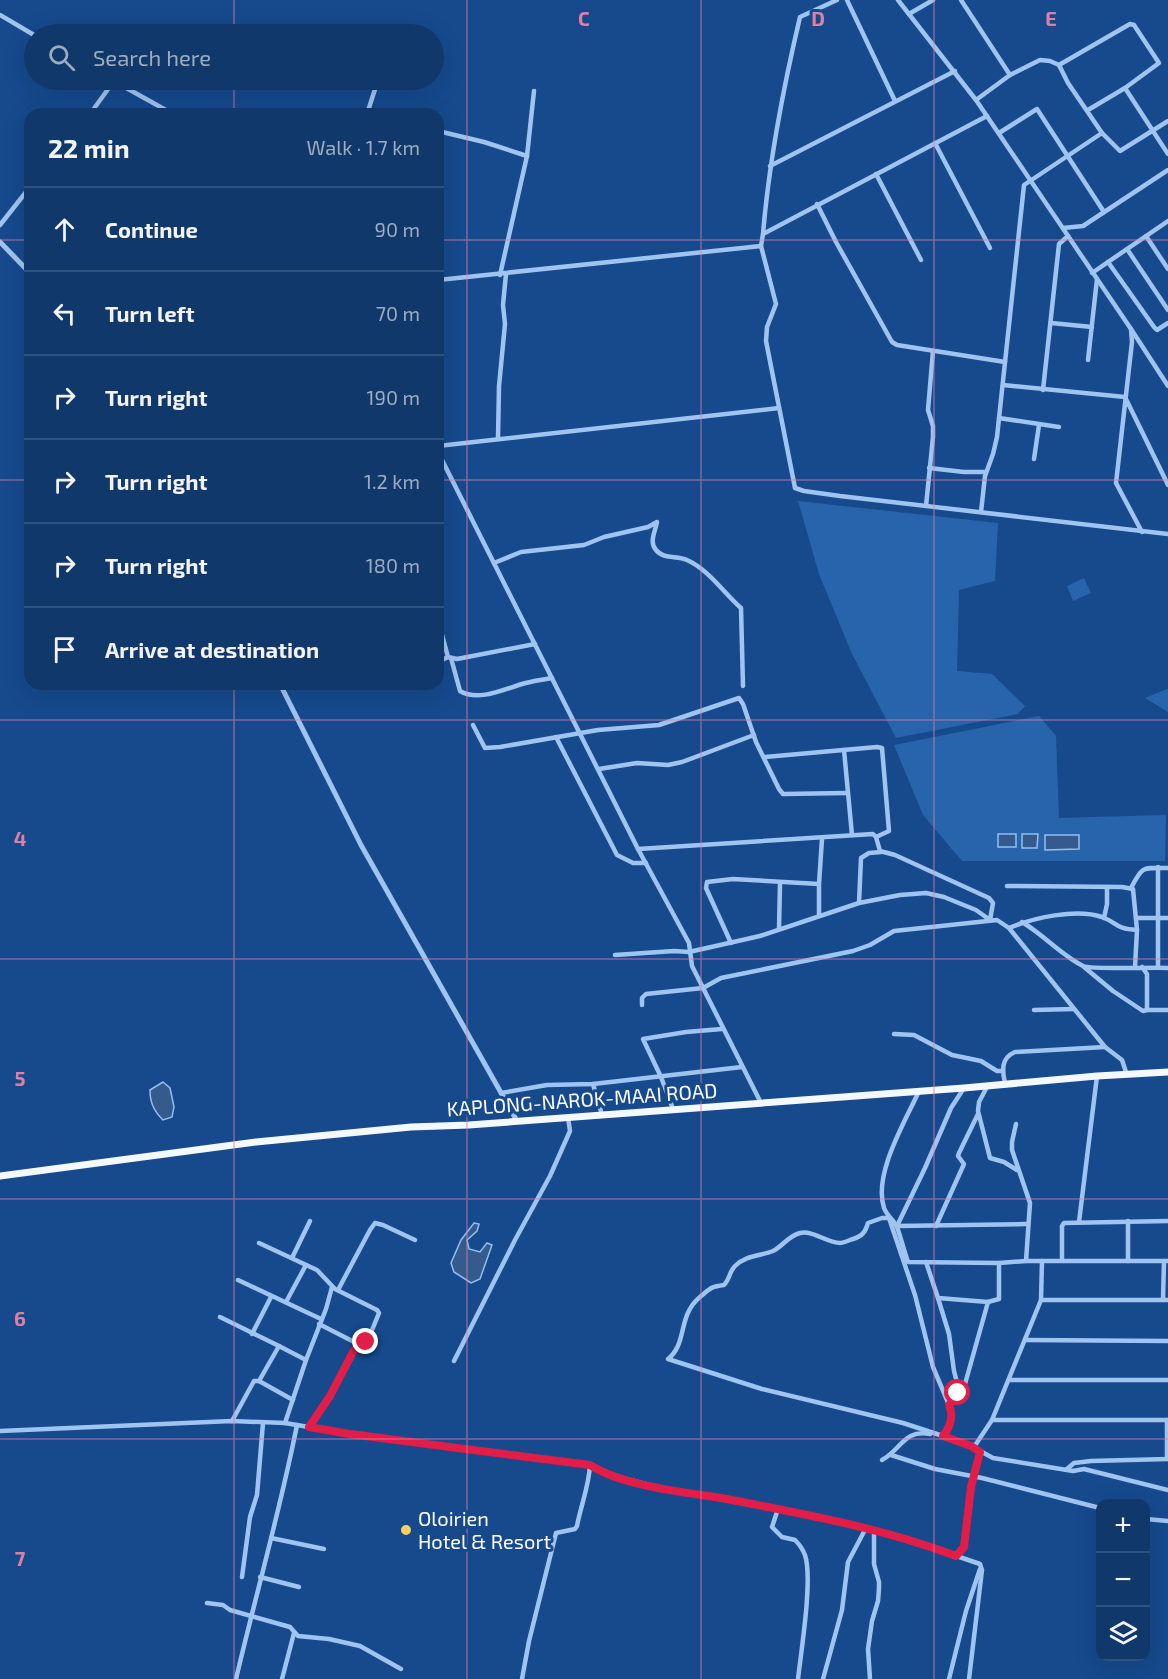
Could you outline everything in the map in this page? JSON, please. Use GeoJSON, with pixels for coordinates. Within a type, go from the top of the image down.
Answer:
{"type":"FeatureCollection","features":[{"type":"Feature","properties":{"kind":"highway","name":"KAPLONG-NAROK-MAAI ROAD"},"geometry":{"type":"LineString","coordinates":[[0,1176],[256,1142],[411,1127],[1168,1072]]}},
{"type":"Feature","properties":{"kind":"street"},"geometry":{"type":"LineString","coordinates":[[837,0],[800,17],[770,165],[761,246],[776,304],[766,327],[766,341],[795,488],[804,491],[1168,534]]}},
{"type":"Feature","properties":{"kind":"street"},"geometry":{"type":"LineString","coordinates":[[847,0],[895,101]]}},
{"type":"Feature","properties":{"kind":"street"},"geometry":{"type":"LineString","coordinates":[[898,0],[976,100],[1168,386]]}},
{"type":"Feature","properties":{"kind":"street"},"geometry":{"type":"LineString","coordinates":[[909,14],[933,0]]}},
{"type":"Feature","properties":{"kind":"street"},"geometry":{"type":"LineString","coordinates":[[961,0],[1010,75]]}},
{"type":"Feature","properties":{"kind":"street"},"geometry":{"type":"LineString","coordinates":[[0,15],[24,29]]}},
{"type":"Feature","properties":{"kind":"street"},"geometry":{"type":"LineString","coordinates":[[1059,65],[1130,24],[1134,25],[1159,63],[1125,88],[1088,110]]}},
{"type":"Feature","properties":{"kind":"street"},"geometry":{"type":"LineString","coordinates":[[976,100],[1010,75],[1040,60],[1050,61],[1059,65],[1068,83],[1102,133],[1120,151],[1168,121]]}},
{"type":"Feature","properties":{"kind":"street"},"geometry":{"type":"LineString","coordinates":[[770,165],[954,71]]}},
{"type":"Feature","properties":{"kind":"street"},"geometry":{"type":"LineString","coordinates":[[1125,88],[1168,154]]}},
{"type":"Feature","properties":{"kind":"street"},"geometry":{"type":"LineString","coordinates":[[94,108],[106,90]]}},
{"type":"Feature","properties":{"kind":"street"},"geometry":{"type":"LineString","coordinates":[[131,90],[162,108]]}},
{"type":"Feature","properties":{"kind":"street"},"geometry":{"type":"LineString","coordinates":[[369,108],[375,90]]}},
{"type":"Feature","properties":{"kind":"street"},"geometry":{"type":"LineString","coordinates":[[498,438],[499,386],[505,324],[503,275],[527,156],[534,92]]}},
{"type":"Feature","properties":{"kind":"street"},"geometry":{"type":"LineString","coordinates":[[999,134],[1037,109],[1104,212]]}},
{"type":"Feature","properties":{"kind":"street"},"geometry":{"type":"LineString","coordinates":[[763,234],[987,116]]}},
{"type":"Feature","properties":{"kind":"street"},"geometry":{"type":"LineString","coordinates":[[444,132],[527,156]]}},
{"type":"Feature","properties":{"kind":"street"},"geometry":{"type":"LineString","coordinates":[[981,512],[986,472],[993,454],[999,418],[1023,188],[1030,180],[1102,133]]}},
{"type":"Feature","properties":{"kind":"street"},"geometry":{"type":"LineString","coordinates":[[935,143],[990,248]]}},
{"type":"Feature","properties":{"kind":"street"},"geometry":{"type":"LineString","coordinates":[[1063,228],[1080,228],[1168,170]]}},
{"type":"Feature","properties":{"kind":"street"},"geometry":{"type":"LineString","coordinates":[[876,174],[921,260]]}},
{"type":"Feature","properties":{"kind":"street"},"geometry":{"type":"LineString","coordinates":[[0,225],[24,195]]}},
{"type":"Feature","properties":{"kind":"street"},"geometry":{"type":"LineString","coordinates":[[818,204],[836,242],[892,342],[897,345],[1005,362]]}},
{"type":"Feature","properties":{"kind":"street"},"geometry":{"type":"LineString","coordinates":[[1092,273],[1168,221]]}},
{"type":"Feature","properties":{"kind":"street"},"geometry":{"type":"LineString","coordinates":[[1043,390],[1059,244],[1068,236]]}},
{"type":"Feature","properties":{"kind":"street"},"geometry":{"type":"LineString","coordinates":[[1146,236],[1168,269]]}},
{"type":"Feature","properties":{"kind":"street"},"geometry":{"type":"LineString","coordinates":[[0,242],[24,267]]}},
{"type":"Feature","properties":{"kind":"street"},"geometry":{"type":"LineString","coordinates":[[444,280],[761,246]]}},
{"type":"Feature","properties":{"kind":"street"},"geometry":{"type":"LineString","coordinates":[[1126,249],[1168,310]]}},
{"type":"Feature","properties":{"kind":"street"},"geometry":{"type":"LineString","coordinates":[[1108,262],[1154,327],[1157,330],[1168,323]]}},
{"type":"Feature","properties":{"kind":"street"},"geometry":{"type":"LineString","coordinates":[[1088,360],[1097,279]]}},
{"type":"Feature","properties":{"kind":"street"},"geometry":{"type":"LineString","coordinates":[[1051,323],[1092,327]]}},
{"type":"Feature","properties":{"kind":"street"},"geometry":{"type":"LineString","coordinates":[[1131,329],[1132,342],[1116,483],[1143,532]]}},
{"type":"Feature","properties":{"kind":"street"},"geometry":{"type":"LineString","coordinates":[[926,506],[933,426],[928,405],[933,351]]}},
{"type":"Feature","properties":{"kind":"street"},"geometry":{"type":"LineString","coordinates":[[1003,385],[1125,397]]}},
{"type":"Feature","properties":{"kind":"street"},"geometry":{"type":"LineString","coordinates":[[1125,397],[1168,485]]}},
{"type":"Feature","properties":{"kind":"street"},"geometry":{"type":"LineString","coordinates":[[444,445],[779,408]]}},
{"type":"Feature","properties":{"kind":"street"},"geometry":{"type":"LineString","coordinates":[[999,418],[1059,427]]}},
{"type":"Feature","properties":{"kind":"street"},"geometry":{"type":"LineString","coordinates":[[1034,459],[1039,425]]}},
{"type":"Feature","properties":{"kind":"street"},"geometry":{"type":"LineString","coordinates":[[444,464],[638,849],[689,943],[692,966],[760,1103]]}},
{"type":"Feature","properties":{"kind":"street"},"geometry":{"type":"LineString","coordinates":[[929,468],[986,472]]}},
{"type":"Feature","properties":{"kind":"street"},"geometry":{"type":"LineString","coordinates":[[494,563],[521,552],[584,545],[604,537],[648,527],[657,522],[653,545],[660,554],[686,559],[694,564],[712,578],[741,608],[743,686]]}},
{"type":"Feature","properties":{"kind":"street"},"geometry":{"type":"LineString","coordinates":[[444,640],[460,691],[464,693],[503,692],[522,684],[552,678]]}},
{"type":"Feature","properties":{"kind":"street"},"geometry":{"type":"LineString","coordinates":[[444,660],[535,644]]}},
{"type":"Feature","properties":{"kind":"street"},"geometry":{"type":"LineString","coordinates":[[283,690],[361,844],[517,1121]]}},
{"type":"Feature","properties":{"kind":"street"},"geometry":{"type":"LineString","coordinates":[[473,725],[485,748],[579,733],[659,725],[739,698],[783,794],[847,793]]}},
{"type":"Feature","properties":{"kind":"street"},"geometry":{"type":"LineString","coordinates":[[599,769],[637,764],[668,765],[682,762],[754,735]]}},
{"type":"Feature","properties":{"kind":"street"},"geometry":{"type":"LineString","coordinates":[[556,737],[617,855],[633,863],[646,863]]}},
{"type":"Feature","properties":{"kind":"street"},"geometry":{"type":"LineString","coordinates":[[765,757],[882,748],[889,831],[876,837]]}},
{"type":"Feature","properties":{"kind":"street"},"geometry":{"type":"LineString","coordinates":[[844,750],[852,835]]}},
{"type":"Feature","properties":{"kind":"street"},"geometry":{"type":"LineString","coordinates":[[638,849],[822,839],[852,835],[873,834],[876,837]]}},
{"type":"Feature","properties":{"kind":"street"},"geometry":{"type":"LineString","coordinates":[[876,837],[882,852]]}},
{"type":"Feature","properties":{"kind":"street"},"geometry":{"type":"LineString","coordinates":[[819,915],[822,839]]}},
{"type":"Feature","properties":{"kind":"street"},"geometry":{"type":"LineString","coordinates":[[859,903],[861,858],[882,852],[896,855],[989,898],[993,903],[990,920]]}},
{"type":"Feature","properties":{"kind":"street"},"geometry":{"type":"LineString","coordinates":[[1158,867],[1158,968]]}},
{"type":"Feature","properties":{"kind":"street"},"geometry":{"type":"LineString","coordinates":[[1131,888],[1141,870],[1168,868]]}},
{"type":"Feature","properties":{"kind":"street"},"geometry":{"type":"LineString","coordinates":[[731,943],[706,888],[707,882],[733,879],[819,884]]}},
{"type":"Feature","properties":{"kind":"street"},"geometry":{"type":"LineString","coordinates":[[779,929],[780,883]]}},
{"type":"Feature","properties":{"kind":"street"},"geometry":{"type":"LineString","coordinates":[[1007,886],[1131,888]]}},
{"type":"Feature","properties":{"kind":"street"},"geometry":{"type":"LineString","coordinates":[[1104,918],[1107,887]]}},
{"type":"Feature","properties":{"kind":"street"},"geometry":{"type":"LineString","coordinates":[[1131,888],[1134,891],[1137,930],[1135,967]]}},
{"type":"Feature","properties":{"kind":"street"},"geometry":{"type":"LineString","coordinates":[[615,955],[689,952],[731,943],[859,903],[900,895],[933,894],[976,910],[990,920]]}},
{"type":"Feature","properties":{"kind":"street"},"geometry":{"type":"LineString","coordinates":[[1009,928],[1038,917],[1063,915],[1104,918],[1123,929],[1137,930]]}},
{"type":"Feature","properties":{"kind":"street"},"geometry":{"type":"LineString","coordinates":[[1136,918],[1168,918]]}},
{"type":"Feature","properties":{"kind":"street"},"geometry":{"type":"LineString","coordinates":[[642,1005],[642,998],[646,994],[703,988],[721,978],[862,948],[894,931],[996,920],[1009,928],[1105,1047],[1122,1060],[1127,1075]]}},
{"type":"Feature","properties":{"kind":"street"},"geometry":{"type":"LineString","coordinates":[[1022,922],[1143,1011],[1168,1010]]}},
{"type":"Feature","properties":{"kind":"street"},"geometry":{"type":"LineString","coordinates":[[1082,966],[1088,968],[1168,968]]}},
{"type":"Feature","properties":{"kind":"street"},"geometry":{"type":"LineString","coordinates":[[1142,967],[1147,974],[1147,1010]]}},
{"type":"Feature","properties":{"kind":"street"},"geometry":{"type":"LineString","coordinates":[[1034,1010],[1074,1009]]}},
{"type":"Feature","properties":{"kind":"street"},"geometry":{"type":"LineString","coordinates":[[673,1109],[643,1039],[722,1029]]}},
{"type":"Feature","properties":{"kind":"street"},"geometry":{"type":"LineString","coordinates":[[894,1034],[914,1035],[952,1055],[981,1061],[997,1071],[1002,1071]]}},
{"type":"Feature","properties":{"kind":"street"},"geometry":{"type":"LineString","coordinates":[[1005,1083],[1002,1071],[1007,1056],[1015,1052],[1105,1047]]}},
{"type":"Feature","properties":{"kind":"street"},"geometry":{"type":"LineString","coordinates":[[501,1093],[547,1085],[593,1084],[742,1066]]}},
{"type":"Feature","properties":{"kind":"street"},"geometry":{"type":"LineString","coordinates":[[1079,1222],[1097,1076]]}},
{"type":"Feature","properties":{"kind":"street"},"geometry":{"type":"LineString","coordinates":[[593,1084],[602,1114]]}},
{"type":"Feature","properties":{"kind":"street"},"geometry":{"type":"LineString","coordinates":[[988,1085],[979,1102],[978,1114],[990,1158],[1004,1162],[1017,1170]]}},
{"type":"Feature","properties":{"kind":"street"},"geometry":{"type":"LineString","coordinates":[[897,1226],[926,1168],[951,1108],[964,1088]]}},
{"type":"Feature","properties":{"kind":"street"},"geometry":{"type":"LineString","coordinates":[[919,1091],[885,1165],[883,1200],[915,1295],[933,1367],[952,1412],[948,1430],[943,1436]]}},
{"type":"Feature","properties":{"kind":"street"},"geometry":{"type":"LineString","coordinates":[[936,1226],[961,1174],[964,1164],[958,1156],[978,1114]]}},
{"type":"Feature","properties":{"kind":"street"},"geometry":{"type":"LineString","coordinates":[[454,1361],[550,1176],[570,1131],[568,1117]]}},
{"type":"Feature","properties":{"kind":"street"},"geometry":{"type":"LineString","coordinates":[[1017,1124],[1012,1142],[1017,1170],[1030,1203],[1026,1261]]}},
{"type":"Feature","properties":{"kind":"street"},"geometry":{"type":"LineString","coordinates":[[889,1218],[897,1226],[908,1262],[1166,1261],[1165,1300],[1041,1300]]}},
{"type":"Feature","properties":{"kind":"street"},"geometry":{"type":"LineString","coordinates":[[889,1218],[868,1223],[865,1232],[841,1243],[804,1232],[787,1238],[774,1250],[740,1262],[729,1273],[728,1281],[724,1285],[714,1286],[692,1303],[684,1322],[677,1350],[668,1359],[762,1389],[903,1423],[971,1446],[993,1458],[1067,1469],[1084,1469],[1168,1490]]}},
{"type":"Feature","properties":{"kind":"street"},"geometry":{"type":"LineString","coordinates":[[292,1258],[310,1221]]}},
{"type":"Feature","properties":{"kind":"street"},"geometry":{"type":"LineString","coordinates":[[1128,1221],[1128,1261]]}},
{"type":"Feature","properties":{"kind":"street"},"geometry":{"type":"LineString","coordinates":[[1062,1260],[1063,1224],[1168,1221]]}},
{"type":"Feature","properties":{"kind":"street"},"geometry":{"type":"LineString","coordinates":[[338,1290],[369,1230],[375,1223],[415,1240]]}},
{"type":"Feature","properties":{"kind":"street"},"geometry":{"type":"LineString","coordinates":[[897,1226],[1027,1224]]}},
{"type":"Feature","properties":{"kind":"street"},"geometry":{"type":"LineString","coordinates":[[259,1243],[320,1272],[332,1287],[379,1312],[379,1317],[368,1340],[350,1356],[330,1396],[309,1427]]}},
{"type":"Feature","properties":{"kind":"street"},"geometry":{"type":"LineString","coordinates":[[971,1446],[976,1444],[992,1420],[1041,1300],[1042,1261]]}},
{"type":"Feature","properties":{"kind":"street"},"geometry":{"type":"LineString","coordinates":[[926,1262],[949,1334],[960,1394]]}},
{"type":"Feature","properties":{"kind":"street"},"geometry":{"type":"LineString","coordinates":[[938,1298],[995,1301],[1000,1297],[999,1263]]}},
{"type":"Feature","properties":{"kind":"street"},"geometry":{"type":"LineString","coordinates":[[286,1302],[306,1265]]}},
{"type":"Feature","properties":{"kind":"street"},"geometry":{"type":"LineString","coordinates":[[238,1280],[286,1302],[360,1345]]}},
{"type":"Feature","properties":{"kind":"street"},"geometry":{"type":"LineString","coordinates":[[285,1424],[332,1287]]}},
{"type":"Feature","properties":{"kind":"street"},"geometry":{"type":"LineString","coordinates":[[252,1334],[271,1297]]}},
{"type":"Feature","properties":{"kind":"street"},"geometry":{"type":"LineString","coordinates":[[949,1405],[962,1392],[988,1302]]}},
{"type":"Feature","properties":{"kind":"street"},"geometry":{"type":"LineString","coordinates":[[220,1317],[306,1360]]}},
{"type":"Feature","properties":{"kind":"street"},"geometry":{"type":"LineString","coordinates":[[1025,1340],[1168,1341]]}},
{"type":"Feature","properties":{"kind":"street"},"geometry":{"type":"LineString","coordinates":[[259,1381],[279,1346]]}},
{"type":"Feature","properties":{"kind":"street"},"geometry":{"type":"LineString","coordinates":[[1009,1380],[1168,1380]]}},
{"type":"Feature","properties":{"kind":"street"},"geometry":{"type":"LineString","coordinates":[[232,1421],[254,1381],[259,1381],[293,1400]]}},
{"type":"Feature","properties":{"kind":"street"},"geometry":{"type":"LineString","coordinates":[[992,1420],[1168,1420],[1167,1459],[1091,1461],[1074,1463],[1067,1469]]}},
{"type":"Feature","properties":{"kind":"street"},"geometry":{"type":"LineString","coordinates":[[0,1431],[232,1421],[285,1424],[590,1465],[603,1473],[664,1489],[778,1509],[874,1530],[976,1562],[982,1567]]}},
{"type":"Feature","properties":{"kind":"street"},"geometry":{"type":"LineString","coordinates":[[242,1577],[250,1517],[257,1495],[263,1423]]}},
{"type":"Feature","properties":{"kind":"street"},"geometry":{"type":"LineString","coordinates":[[236,1679],[286,1480],[297,1425]]}},
{"type":"Feature","properties":{"kind":"street"},"geometry":{"type":"LineString","coordinates":[[882,1460],[896,1451],[899,1444],[908,1437],[923,1433],[943,1436]]}},
{"type":"Feature","properties":{"kind":"street"},"geometry":{"type":"LineString","coordinates":[[956,1556],[964,1547],[980,1452]]}},
{"type":"Feature","properties":{"kind":"street"},"geometry":{"type":"LineString","coordinates":[[891,1455],[935,1469],[1096,1507]]}},
{"type":"Feature","properties":{"kind":"street"},"geometry":{"type":"LineString","coordinates":[[522,1679],[529,1641],[556,1533],[578,1526],[584,1493],[589,1481],[590,1465]]}},
{"type":"Feature","properties":{"kind":"street"},"geometry":{"type":"LineString","coordinates":[[778,1509],[772,1527],[782,1537],[795,1540],[805,1553],[806,1561],[806,1607],[798,1679]]}},
{"type":"Feature","properties":{"kind":"street"},"geometry":{"type":"LineString","coordinates":[[1150,1519],[1168,1521]]}},
{"type":"Feature","properties":{"kind":"street"},"geometry":{"type":"LineString","coordinates":[[823,1679],[842,1610],[848,1562],[866,1528]]}},
{"type":"Feature","properties":{"kind":"street"},"geometry":{"type":"LineString","coordinates":[[870,1679],[868,1649],[879,1589],[874,1564],[874,1530]]}},
{"type":"Feature","properties":{"kind":"street"},"geometry":{"type":"LineString","coordinates":[[271,1538],[324,1549]]}},
{"type":"Feature","properties":{"kind":"street"},"geometry":{"type":"LineString","coordinates":[[950,1679],[966,1611],[982,1567]]}},
{"type":"Feature","properties":{"kind":"street"},"geometry":{"type":"LineString","coordinates":[[969,1679],[982,1567]]}},
{"type":"Feature","properties":{"kind":"street"},"geometry":{"type":"LineString","coordinates":[[260,1577],[299,1587]]}},
{"type":"Feature","properties":{"kind":"street"},"geometry":{"type":"LineString","coordinates":[[207,1603],[223,1605],[290,1627],[298,1636],[329,1639],[360,1646],[401,1669]]}},
{"type":"Feature","properties":{"kind":"street"},"geometry":{"type":"LineString","coordinates":[[282,1679],[294,1633]]}},
{"type":"Feature","properties":{"kind":"shaded area"},"geometry":{"type":"Polygon","coordinates":[[[798,501],[998,523],[995,581],[959,590],[957,671],[992,674],[1025,706],[1018,714],[896,738],[852,654],[819,574],[798,501]]]}},
{"type":"Feature","properties":{"kind":"shaded area"},"geometry":{"type":"Polygon","coordinates":[[[1084,578],[1091,593],[1073,601],[1067,586],[1084,578]]]}},
{"type":"Feature","properties":{"kind":"shaded area"},"geometry":{"type":"Polygon","coordinates":[[[1167,689],[1168,712],[1145,698],[1167,689]]]}},
{"type":"Feature","properties":{"kind":"shaded area"},"geometry":{"type":"Polygon","coordinates":[[[1039,716],[1056,736],[1059,818],[1166,815],[1165,861],[962,861],[923,815],[894,745],[1039,716]]]}},
{"type":"Feature","properties":{"kind":"shaded area"},"geometry":{"type":"Polygon","coordinates":[[[998,834],[1016,834],[1016,847],[998,847],[998,834]]]}},
{"type":"Feature","properties":{"kind":"shaded area"},"geometry":{"type":"Polygon","coordinates":[[[1022,834],[1038,834],[1037,848],[1022,848],[1022,834]]]}},
{"type":"Feature","properties":{"kind":"shaded area"},"geometry":{"type":"Polygon","coordinates":[[[1045,835],[1079,835],[1079,849],[1045,850],[1045,835]]]}},
{"type":"Feature","properties":{"kind":"shaded area"},"geometry":{"type":"Polygon","coordinates":[[[163,1082],[170,1088],[174,1107],[172,1117],[163,1120],[153,1106],[150,1090],[163,1082]]]}},
{"type":"Feature","properties":{"kind":"shaded area"},"geometry":{"type":"Polygon","coordinates":[[[474,1223],[479,1224],[477,1231],[467,1240],[469,1249],[480,1252],[487,1243],[492,1245],[480,1279],[471,1283],[454,1272],[451,1263],[461,1240],[474,1223]]]}},
{"type":"Feature","properties":{"kind":"place","name":"Oloirien Hotel & Resort"},"geometry":{"type":"Point","coordinates":[406,1530]}},
{"type":"Feature","properties":{"kind":"route"},"geometry":{"type":"LineString","coordinates":[[366,1342],[354,1350],[330,1396],[309,1427],[590,1465],[603,1473],[664,1489],[844,1522],[907,1539],[956,1556],[964,1547],[971,1487],[980,1452],[971,1446],[943,1436],[948,1430],[951,1419],[952,1412],[949,1405],[960,1394],[958,1393]]}}]}
